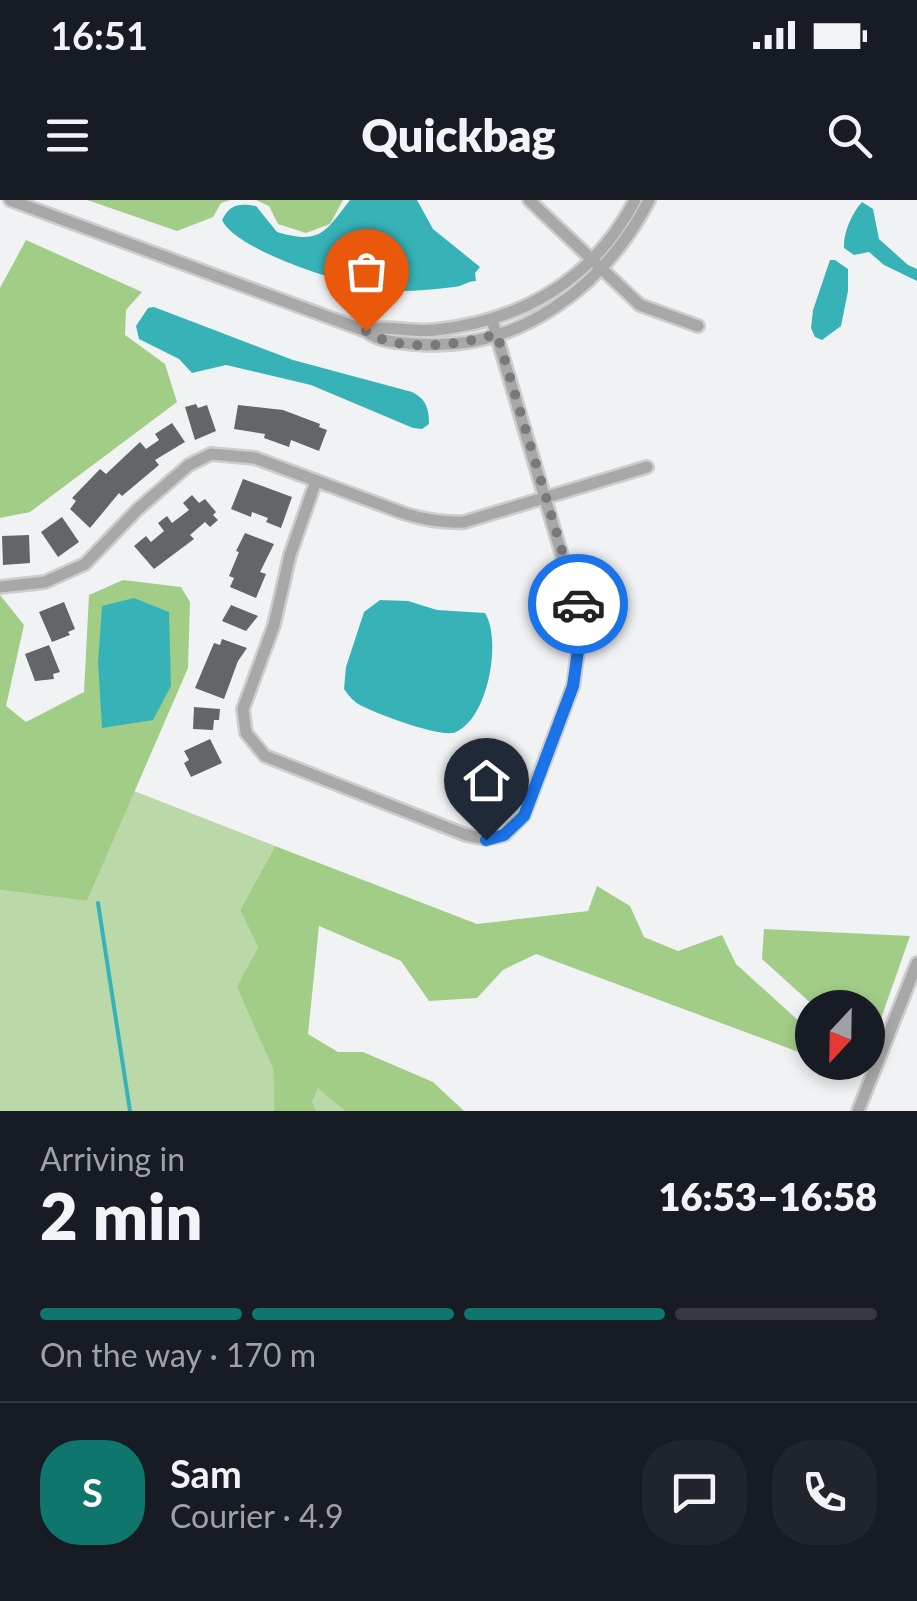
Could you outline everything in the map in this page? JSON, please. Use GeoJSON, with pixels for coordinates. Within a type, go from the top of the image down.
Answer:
{"type":"FeatureCollection","features":[{"type":"Feature","properties":{"kind":"street"},"geometry":{"type":"LineString","coordinates":[[10,200],[366,331],[379,341],[427,345],[497,334],[547,313],[602,269],[633,232],[650,200]]}},
{"type":"Feature","properties":{"kind":"street"},"geometry":{"type":"LineString","coordinates":[[530,200],[640,305],[698,326]]}},
{"type":"Feature","properties":{"kind":"street"},"geometry":{"type":"LineString","coordinates":[[366,331],[379,327],[428,331],[492,320],[537,303],[592,260],[622,225],[635,200]]}},
{"type":"Feature","properties":{"kind":"street"},"geometry":{"type":"LineString","coordinates":[[316,481],[290,554],[274,624],[242,709],[241,736],[266,756],[463,834],[486,840],[504,835],[524,816],[573,686],[582,623],[492,320]]}},
{"type":"Feature","properties":{"kind":"street"},"geometry":{"type":"LineString","coordinates":[[0,587],[46,582],[86,564],[130,516],[190,465],[211,454],[255,458],[403,514],[448,523],[464,522],[647,467]]}},
{"type":"Feature","properties":{"kind":"street"},"geometry":{"type":"LineString","coordinates":[[858,1111],[917,963]]}},
{"type":"Feature","properties":{"kind":"green space"},"geometry":{"type":"Polygon","coordinates":[[[87,200],[230,200],[221,203],[213,217],[177,231],[87,200]]]}},
{"type":"Feature","properties":{"kind":"green space"},"geometry":{"type":"Polygon","coordinates":[[[256,200],[343,200],[330,224],[306,233],[278,224],[269,206],[256,200]]]}},
{"type":"Feature","properties":{"kind":"green space"},"geometry":{"type":"Polygon","coordinates":[[[26,240],[142,292],[126,310],[125,335],[165,364],[177,402],[30,512],[0,518],[0,288],[26,240]]]}},
{"type":"Feature","properties":{"kind":"green space"},"geometry":{"type":"Polygon","coordinates":[[[123,580],[181,587],[190,602],[188,668],[87,901],[0,890],[0,595],[24,625],[6,706],[26,722],[84,692],[89,595],[123,580]]]}},
{"type":"Feature","properties":{"kind":"green space"},"geometry":{"type":"Polygon","coordinates":[[[134,791],[275,846],[240,910],[258,947],[238,987],[273,1069],[274,1111],[0,1111],[0,890],[87,901],[134,791]]]}},
{"type":"Feature","properties":{"kind":"green space"},"geometry":{"type":"Polygon","coordinates":[[[275,846],[477,924],[588,911],[597,886],[630,906],[644,937],[678,951],[722,935],[736,964],[795,1018],[795,1051],[536,954],[503,970],[477,998],[429,1001],[401,961],[319,926],[308,1034],[338,1052],[363,1052],[433,1082],[464,1111],[345,1111],[318,1088],[312,1102],[317,1111],[274,1111],[273,1069],[237,987],[258,947],[240,910],[275,846]]]}},
{"type":"Feature","properties":{"kind":"green space"},"geometry":{"type":"Polygon","coordinates":[[[764,929],[910,936],[885,1007],[885,990],[796,990],[762,959],[764,929]]]}},
{"type":"Feature","properties":{"kind":"green space"},"geometry":{"type":"Polygon","coordinates":[[[318,1087],[345,1111],[317,1111],[312,1102],[318,1087]]]}},
{"type":"Feature","properties":{"kind":"water"},"geometry":{"type":"Polygon","coordinates":[[[350,200],[417,200],[433,229],[480,267],[475,273],[476,281],[407,291],[359,285],[275,257],[232,233],[222,220],[236,206],[256,206],[277,232],[313,236],[328,228],[350,200]]]}},
{"type":"Feature","properties":{"kind":"water"},"geometry":{"type":"Polygon","coordinates":[[[862,202],[873,209],[879,239],[917,269],[917,281],[884,265],[869,252],[854,255],[844,248],[849,224],[862,202]]]}},
{"type":"Feature","properties":{"kind":"water"},"geometry":{"type":"Polygon","coordinates":[[[830,260],[848,269],[848,291],[841,326],[822,340],[815,337],[811,328],[830,260]]]}},
{"type":"Feature","properties":{"kind":"water"},"geometry":{"type":"Polygon","coordinates":[[[148,308],[293,360],[412,392],[426,405],[429,424],[422,429],[413,428],[311,385],[226,365],[192,373],[179,359],[139,339],[136,326],[148,308]]]}},
{"type":"Feature","properties":{"kind":"water"},"geometry":{"type":"Polygon","coordinates":[[[134,598],[169,612],[171,686],[153,720],[102,728],[98,663],[102,606],[134,598]]]}},
{"type":"Feature","properties":{"kind":"water"},"geometry":{"type":"Polygon","coordinates":[[[380,600],[485,613],[492,641],[489,678],[476,711],[456,732],[423,729],[379,714],[351,698],[344,689],[346,667],[364,612],[380,600]]]}},
{"type":"Feature","properties":{"kind":"building"},"geometry":{"type":"Polygon","coordinates":[[[196,404],[198,408],[207,405],[216,431],[195,440],[185,407],[196,404]]]}},
{"type":"Feature","properties":{"kind":"building"},"geometry":{"type":"Polygon","coordinates":[[[238,405],[283,410],[320,424],[327,430],[319,451],[291,440],[289,447],[264,438],[265,434],[234,429],[238,405]]]}},
{"type":"Feature","properties":{"kind":"building"},"geometry":{"type":"Polygon","coordinates":[[[172,423],[185,442],[155,460],[159,465],[122,496],[119,493],[90,528],[70,509],[76,501],[72,498],[100,469],[106,474],[140,442],[146,449],[159,440],[155,434],[172,423]]]}},
{"type":"Feature","properties":{"kind":"building"},"geometry":{"type":"Polygon","coordinates":[[[243,479],[292,497],[281,528],[266,522],[268,518],[252,512],[251,517],[231,509],[243,479]]]}},
{"type":"Feature","properties":{"kind":"building"},"geometry":{"type":"Polygon","coordinates":[[[192,495],[199,503],[205,499],[218,520],[210,527],[205,522],[190,535],[194,539],[154,569],[134,546],[146,536],[151,542],[164,531],[158,523],[167,516],[172,523],[189,510],[183,503],[192,495]]]}},
{"type":"Feature","properties":{"kind":"building"},"geometry":{"type":"Polygon","coordinates":[[[62,517],[79,542],[58,557],[41,532],[62,517]]]}},
{"type":"Feature","properties":{"kind":"building"},"geometry":{"type":"Polygon","coordinates":[[[245,533],[274,544],[260,572],[266,574],[256,598],[230,587],[234,578],[229,576],[245,533]]]}},
{"type":"Feature","properties":{"kind":"building"},"geometry":{"type":"Polygon","coordinates":[[[29,535],[30,563],[3,565],[2,536],[29,535]]]}},
{"type":"Feature","properties":{"kind":"building"},"geometry":{"type":"Polygon","coordinates":[[[64,602],[75,629],[52,642],[39,612],[64,602]]]}},
{"type":"Feature","properties":{"kind":"building"},"geometry":{"type":"Polygon","coordinates":[[[231,605],[258,616],[246,631],[222,621],[231,605]]]}},
{"type":"Feature","properties":{"kind":"building"},"geometry":{"type":"Polygon","coordinates":[[[222,639],[247,648],[224,699],[195,688],[214,643],[220,645],[222,639]]]}},
{"type":"Feature","properties":{"kind":"building"},"geometry":{"type":"Polygon","coordinates":[[[49,645],[60,672],[53,674],[54,679],[35,681],[25,654],[49,645]]]}},
{"type":"Feature","properties":{"kind":"building"},"geometry":{"type":"Polygon","coordinates":[[[194,707],[220,709],[213,730],[193,729],[194,707]]]}},
{"type":"Feature","properties":{"kind":"building"},"geometry":{"type":"Polygon","coordinates":[[[210,739],[222,763],[191,777],[184,763],[189,760],[184,751],[210,739]]]}},
{"type":"Feature","properties":{"kind":"waterway"},"geometry":{"type":"LineString","coordinates":[[98,903],[130,1111]]}},
{"type":"Feature","properties":{"kind":"way so far"},"geometry":{"type":"LineString","coordinates":[[366,331],[379,341],[427,345],[480,340],[497,334],[578,604]]}},
{"type":"Feature","properties":{"kind":"route"},"geometry":{"type":"LineString","coordinates":[[486,840],[504,835],[524,816],[573,686],[582,623],[578,604]]}}]}
